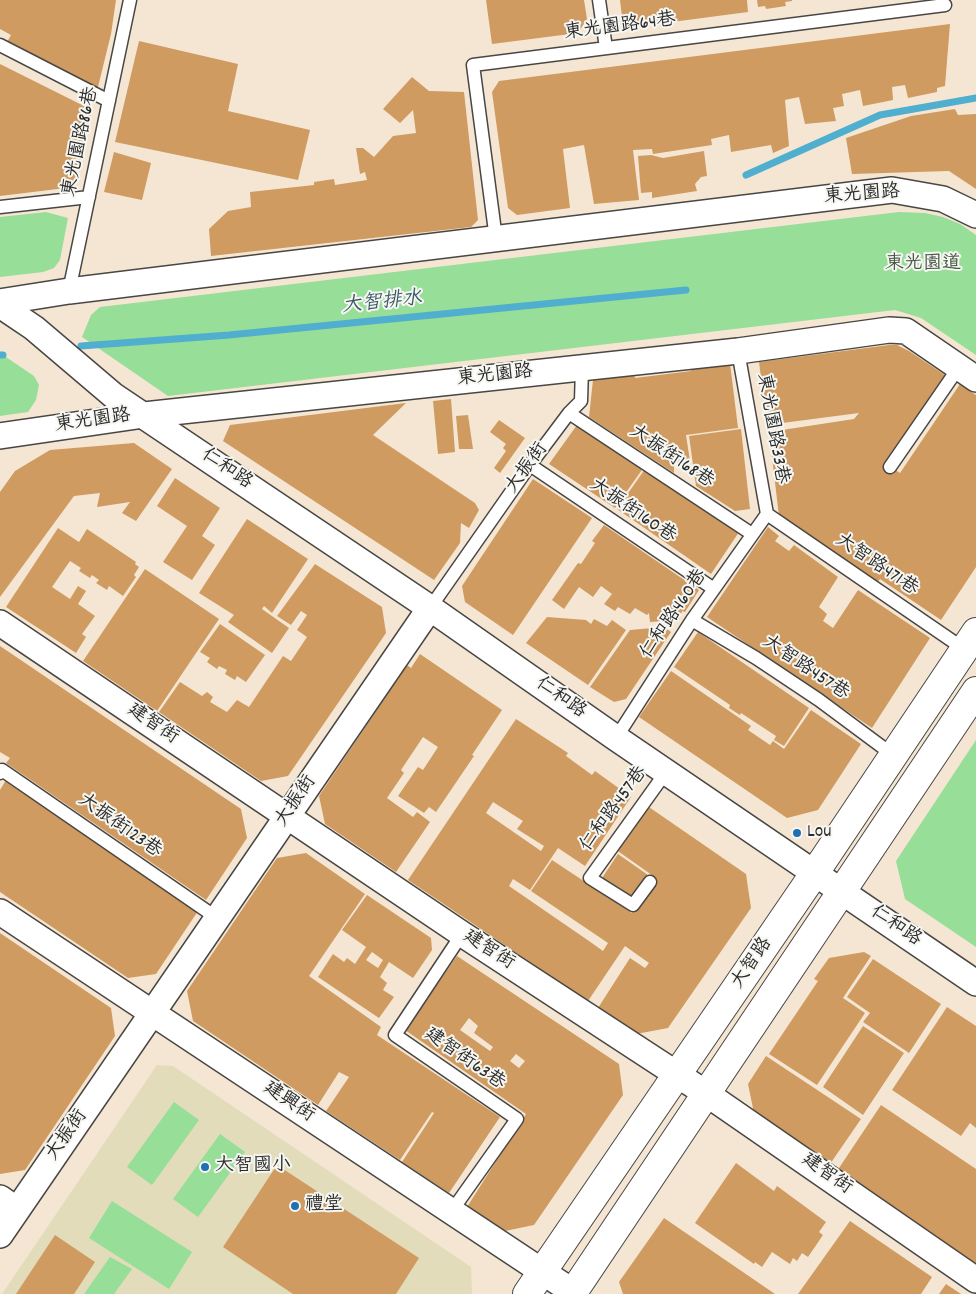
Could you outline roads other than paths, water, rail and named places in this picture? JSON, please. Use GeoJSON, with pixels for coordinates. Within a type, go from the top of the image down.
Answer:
{"type":"FeatureCollection","features":[{"type":"Feature","properties":{"kind":"street","name":"東光園路"},"geometry":{"type":"LineString","coordinates":[[0,304],[69,292],[892,190],[943,199],[976,215]]}},
{"type":"Feature","properties":{"kind":"street","name":"仁和路"},"geometry":{"type":"LineString","coordinates":[[0,304],[34,328],[114,396],[430,608],[814,874],[976,983]]}},
{"type":"Feature","properties":{"kind":"street","name":"東光園路"},"geometry":{"type":"LineString","coordinates":[[8,435],[144,415],[738,351],[889,330],[906,331],[967,373]]}},
{"type":"Feature","properties":{"kind":"street"},"geometry":{"type":"LineString","coordinates":[[0,457],[8,435]]}},
{"type":"Feature","properties":{"kind":"street","name":"大振街"},"geometry":{"type":"LineString","coordinates":[[0,1235],[8,1204],[153,1014],[430,608]]}},
{"type":"Feature","properties":{"kind":"street","name":"建智街"},"geometry":{"type":"LineString","coordinates":[[0,623],[462,934],[707,1094],[976,1280]]}},
{"type":"Feature","properties":{"kind":"street","name":"大智路"},"geometry":{"type":"LineString","coordinates":[[528,1294],[970,641]]}},
{"type":"Feature","properties":{"kind":"street","name":"大智路"},"geometry":{"type":"LineString","coordinates":[[574,1293],[976,691]]}},
{"type":"Feature","properties":{"kind":"street","name":"建興街"},"geometry":{"type":"LineString","coordinates":[[0,912],[574,1293]]}},
{"type":"Feature","properties":{"kind":"lane","name":"東光園路86巷"},"geometry":{"type":"LineString","coordinates":[[69,292],[130,0]]}},
{"type":"Feature","properties":{"kind":"lane"},"geometry":{"type":"LineString","coordinates":[[599,0],[606,48]]}},
{"type":"Feature","properties":{"kind":"lane","name":"東光園路64巷"},"geometry":{"type":"LineString","coordinates":[[496,239],[473,65],[944,5]]}},
{"type":"Feature","properties":{"kind":"lane"},"geometry":{"type":"LineString","coordinates":[[0,45],[109,101]]}},
{"type":"Feature","properties":{"kind":"lane"},"geometry":{"type":"LineString","coordinates":[[0,207],[89,197]]}},
{"type":"Feature","properties":{"kind":"lane","name":"東光園路33巷"},"geometry":{"type":"LineString","coordinates":[[738,351],[767,514]]}},
{"type":"Feature","properties":{"kind":"lane","name":"大振街"},"geometry":{"type":"LineString","coordinates":[[430,608],[530,465],[569,413],[581,401],[582,368]]}},
{"type":"Feature","properties":{"kind":"lane"},"geometry":{"type":"LineString","coordinates":[[890,467],[967,373]]}},
{"type":"Feature","properties":{"kind":"lane","name":"大振街168巷"},"geometry":{"type":"LineString","coordinates":[[569,413],[752,534]]}},
{"type":"Feature","properties":{"kind":"lane","name":"大振街160巷"},"geometry":{"type":"LineString","coordinates":[[530,465],[714,589]]}},
{"type":"Feature","properties":{"kind":"lane","name":"仁和路460巷"},"geometry":{"type":"LineString","coordinates":[[616,738],[692,620],[767,514]]}},
{"type":"Feature","properties":{"kind":"lane","name":"大智路471巷"},"geometry":{"type":"LineString","coordinates":[[767,514],[970,641]]}},
{"type":"Feature","properties":{"kind":"lane","name":"大智路457巷"},"geometry":{"type":"LineString","coordinates":[[692,620],[780,673],[893,755]]}},
{"type":"Feature","properties":{"kind":"lane","name":"大振街123巷"},"geometry":{"type":"LineString","coordinates":[[0,773],[2,770],[217,918]]}},
{"type":"Feature","properties":{"kind":"lane","name":"仁和路457巷"},"geometry":{"type":"LineString","coordinates":[[650,882],[633,905],[590,878],[666,772]]}},
{"type":"Feature","properties":{"kind":"lane","name":"建智街63巷"},"geometry":{"type":"LineString","coordinates":[[451,1212],[517,1119],[395,1035],[462,934]]}},
{"type":"Feature","properties":{"kind":"waterway"},"geometry":{"type":"LineString","coordinates":[[746,175],[880,115],[976,98]]}},
{"type":"Feature","properties":{"kind":"waterway","name":"大智排水"},"geometry":{"type":"LineString","coordinates":[[81,346],[229,335],[686,290]]}},
{"type":"Feature","properties":{"kind":"place","name":"Lou"},"geometry":{"type":"Point","coordinates":[797,833]}},
{"type":"Feature","properties":{"kind":"place","name":"大智國小"},"geometry":{"type":"Point","coordinates":[205,1167]}},
{"type":"Feature","properties":{"kind":"place","name":"禮堂"},"geometry":{"type":"Point","coordinates":[295,1206]}},
{"type":"Feature","properties":{"kind":"park label","name":"東光園道"},"geometry":{"type":"Point","coordinates":[923,265]}}]}
